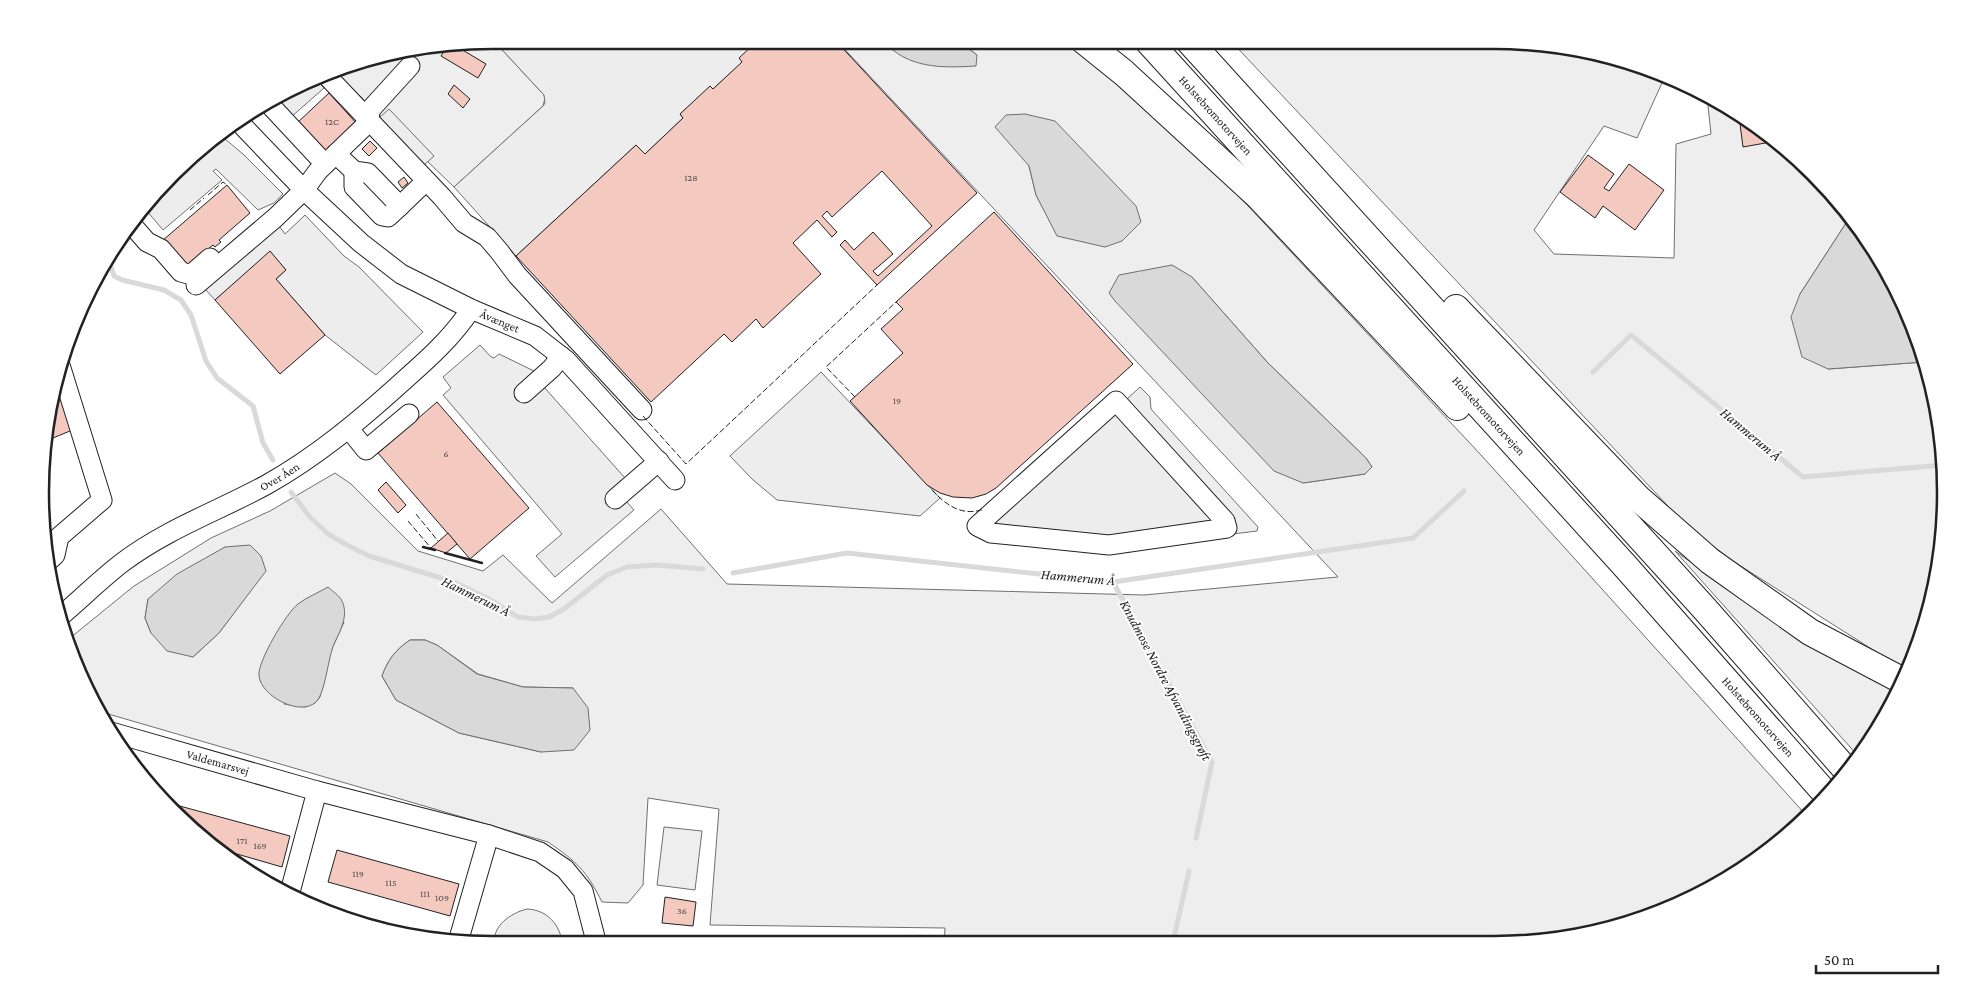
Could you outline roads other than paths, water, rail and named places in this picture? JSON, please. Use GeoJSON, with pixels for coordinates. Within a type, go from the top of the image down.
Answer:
{"type":"FeatureCollection","features":[{"type":"Feature","properties":{"kind":"highway"},"geometry":{"type":"LineString","coordinates":[[1094,49],[1124,73],[1259,196],[1559,516],[1626,567]]}},
{"type":"Feature","properties":{"kind":"highway","name":"Holstebromotorvejen"},"geometry":{"type":"LineString","coordinates":[[1155,49],[1626,567],[1822,790]]}},
{"type":"Feature","properties":{"kind":"highway"},"geometry":{"type":"LineString","coordinates":[[1196,49],[1704,608],[1843,766]]}},
{"type":"Feature","properties":{"kind":"highway"},"geometry":{"type":"LineString","coordinates":[[1248,106],[1320,165],[1638,498],[1710,561],[1810,632],[1896,678]]}},
{"type":"Feature","properties":{"kind":"street"},"geometry":{"type":"LineString","coordinates":[[196,285],[244,246],[304,190],[318,171],[369,122],[370,110],[410,66]]}},
{"type":"Feature","properties":{"kind":"street"},"geometry":{"type":"LineString","coordinates":[[331,80],[464,223],[487,236],[516,275],[642,410]]}},
{"type":"Feature","properties":{"kind":"street"},"geometry":{"type":"LineString","coordinates":[[273,107],[331,159],[354,171],[368,173],[400,206],[426,181]]}},
{"type":"Feature","properties":{"kind":"street","name":"Åvænget"},"geometry":{"type":"LineString","coordinates":[[243,126],[304,190],[361,243],[401,274],[471,309],[535,336],[561,356],[675,480]]}},
{"type":"Feature","properties":{"kind":"street"},"geometry":{"type":"LineString","coordinates":[[143,219],[155,234],[157,247]]}},
{"type":"Feature","properties":{"kind":"street"},"geometry":{"type":"LineString","coordinates":[[135,229],[147,242],[161,249],[181,272],[188,274],[194,272],[233,238],[244,246]]}},
{"type":"Feature","properties":{"kind":"street","name":"Over Åen"},"geometry":{"type":"LineString","coordinates":[[65,612],[123,562],[140,551],[194,519],[266,485],[305,462],[350,429],[437,350],[461,324],[471,309]]}},
{"type":"Feature","properties":{"kind":"street"},"geometry":{"type":"LineString","coordinates":[[524,393],[552,368],[561,356]]}},
{"type":"Feature","properties":{"kind":"street"},"geometry":{"type":"LineString","coordinates":[[54,555],[59,537],[102,500],[64,378]]}},
{"type":"Feature","properties":{"kind":"street"},"geometry":{"type":"LineString","coordinates":[[1116,401],[1225,521],[1227,528],[1109,544],[991,532],[978,526],[1116,401]]}},
{"type":"Feature","properties":{"kind":"street"},"geometry":{"type":"LineString","coordinates":[[350,429],[366,450],[409,414]]}},
{"type":"Feature","properties":{"kind":"street"},"geometry":{"type":"LineString","coordinates":[[614,499],[659,461]]}},
{"type":"Feature","properties":{"kind":"street","name":"Valdemarsvej"},"geometry":{"type":"LineString","coordinates":[[124,738],[489,835],[540,852],[565,870],[583,891],[595,936]]}},
{"type":"Feature","properties":{"kind":"street"},"geometry":{"type":"LineString","coordinates":[[291,888],[317,791]]}},
{"type":"Feature","properties":{"kind":"street"},"geometry":{"type":"LineString","coordinates":[[460,935],[489,835]]}},
{"type":"Feature","properties":{"kind":"waterway","name":"Hammerum Å"},"geometry":{"type":"LineString","coordinates":[[111,266],[114,276],[122,280],[164,290],[181,300],[191,315],[206,361],[217,378],[253,406],[263,443],[273,460]]}},
{"type":"Feature","properties":{"kind":"waterway","name":"Hammerum Å"},"geometry":{"type":"LineString","coordinates":[[1593,372],[1631,335],[1803,477],[1936,466]]}},
{"type":"Feature","properties":{"kind":"waterway","name":"Hammerum Å"},"geometry":{"type":"LineString","coordinates":[[733,573],[847,553],[1113,582],[1413,538],[1464,491]]}},
{"type":"Feature","properties":{"kind":"waterway","name":"Hammerum Å"},"geometry":{"type":"LineString","coordinates":[[291,492],[309,516],[328,534],[347,545],[369,556],[454,582],[489,599],[518,617],[535,619],[549,617],[564,609],[607,575],[627,567],[657,565],[703,569]]}},
{"type":"Feature","properties":{"kind":"waterway","name":"Knudmose Nordre Afvandingsgrøft"},"geometry":{"type":"LineString","coordinates":[[1113,582],[1212,762],[1196,838]]}},
{"type":"Feature","properties":{"kind":"waterway","name":"Knudmose Nordre Afvandingsgrøft"},"geometry":{"type":"LineString","coordinates":[[1174,936],[1189,871]]}}]}
